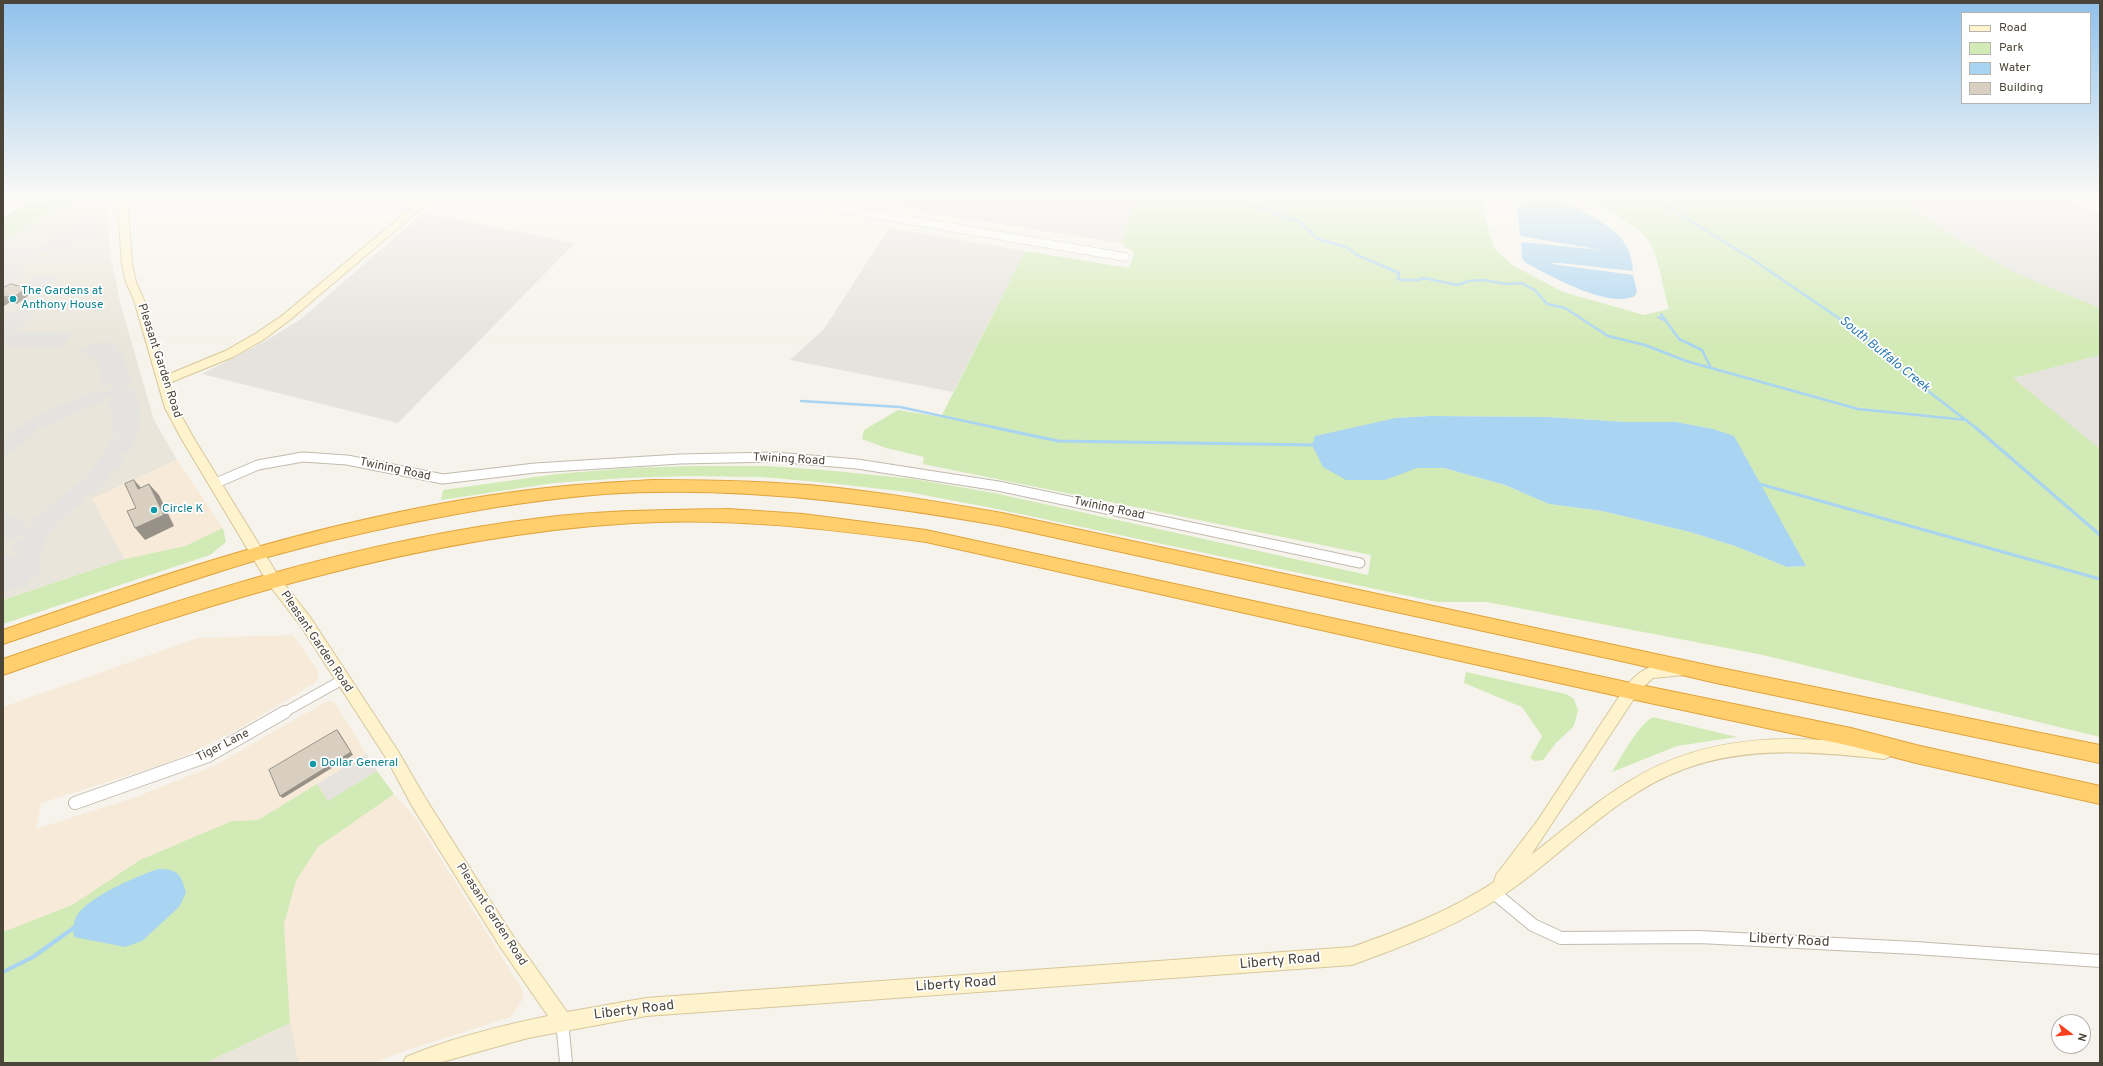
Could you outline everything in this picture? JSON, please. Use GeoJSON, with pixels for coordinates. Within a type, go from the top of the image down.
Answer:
{"type":"FeatureCollection","features":[{"type":"Feature","properties":{"kind":"highway"},"geometry":{"type":"LineString","coordinates":[[3,637],[203,570],[258,554],[376,524],[475,505],[566,492],[680,486],[743,486],[813,491],[895,501],[1000,518],[1544,637],[1665,661],[1716,675],[2100,754]]}},
{"type":"Feature","properties":{"kind":"highway"},"geometry":{"type":"LineString","coordinates":[[3,668],[186,605],[358,557],[455,536],[532,524],[608,518],[728,515],[794,519],[926,536],[1631,691],[1850,737],[1916,754],[2100,794]]}},
{"type":"Feature","properties":{"kind":"street","name":"Pleasant Garden Road"},"geometry":{"type":"LineString","coordinates":[[126,246],[127,264],[171,408],[187,438],[216,483],[274,581],[305,622],[393,756],[418,800],[505,939],[562,1021],[566,1063]]}},
{"type":"Feature","properties":{"kind":"street"},"geometry":{"type":"LineString","coordinates":[[164,382],[229,354],[259,337],[287,317],[372,246]]}},
{"type":"Feature","properties":{"kind":"street"},"geometry":{"type":"LineString","coordinates":[[1064,246],[1125,256]]}},
{"type":"Feature","properties":{"kind":"street","name":"Twining Road"},"geometry":{"type":"LineString","coordinates":[[216,483],[244,470],[265,463],[311,457],[349,460],[416,476],[443,479],[619,461],[776,457],[857,464],[956,478],[1360,563]]}},
{"type":"Feature","properties":{"kind":"street","name":"Liberty Road"},"geometry":{"type":"LineString","coordinates":[[1493,892],[1543,827],[1631,691],[1644,675],[1660,670],[1716,675]]}},
{"type":"Feature","properties":{"kind":"street","name":"Tiger Lane"},"geometry":{"type":"LineString","coordinates":[[75,803],[208,756],[342,680]]}},
{"type":"Feature","properties":{"kind":"street","name":"Liberty Road"},"geometry":{"type":"LineString","coordinates":[[412,1063],[454,1049],[562,1021],[646,1007],[1352,956],[1442,922],[1493,892],[1519,874],[1596,812],[1625,793],[1658,773],[1688,761],[1726,751],[1773,746],[1813,746],[1916,754]]}},
{"type":"Feature","properties":{"kind":"street","name":"Liberty Road"},"geometry":{"type":"LineString","coordinates":[[1493,892],[1533,925],[1561,938],[1699,936],[1915,948],[2100,961]]}},
{"type":"Feature","properties":{"kind":"shaded area"},"geometry":{"type":"Polygon","coordinates":[[[3,246],[110,246],[121,306],[154,420],[177,460],[92,499],[125,559],[3,600],[3,246]]]}},
{"type":"Feature","properties":{"kind":"shaded area"},"geometry":{"type":"Polygon","coordinates":[[[38,246],[76,246],[56,249],[57,246],[55,246],[52,250],[13,259],[10,257],[3,260],[3,252],[17,247],[20,250],[38,246]]]}},
{"type":"Feature","properties":{"kind":"shaded area"},"geometry":{"type":"Polygon","coordinates":[[[385,246],[572,246],[398,423],[202,374],[262,343],[301,319],[385,246]]]}},
{"type":"Feature","properties":{"kind":"shaded area"},"geometry":{"type":"Polygon","coordinates":[[[878,246],[994,246],[1025,251],[953,392],[790,360],[824,329],[878,246]]]}},
{"type":"Feature","properties":{"kind":"shaded area"},"geometry":{"type":"Polygon","coordinates":[[[1969,246],[2100,246],[2100,308],[2013,272],[1969,246]]]}},
{"type":"Feature","properties":{"kind":"shaded area"},"geometry":{"type":"Polygon","coordinates":[[[11,263],[24,276],[3,285],[3,264],[5,265],[11,263]]]}},
{"type":"Feature","properties":{"kind":"shaded area"},"geometry":{"type":"Polygon","coordinates":[[[40,274],[59,278],[54,281],[56,282],[39,289],[26,287],[30,284],[27,283],[40,274]]]}},
{"type":"Feature","properties":{"kind":"shaded area"},"geometry":{"type":"Polygon","coordinates":[[[12,311],[36,311],[17,331],[10,333],[11,335],[19,332],[74,333],[61,347],[8,346],[11,342],[3,343],[3,326],[10,320],[4,319],[12,311]]]}},
{"type":"Feature","properties":{"kind":"shaded area"},"geometry":{"type":"Polygon","coordinates":[[[96,342],[103,345],[110,342],[117,347],[111,351],[119,349],[124,356],[127,364],[119,369],[127,367],[131,384],[124,388],[125,390],[133,388],[140,409],[140,415],[133,419],[140,418],[136,437],[129,452],[123,453],[120,456],[126,457],[116,471],[110,471],[106,474],[112,476],[92,495],[85,495],[80,499],[84,501],[63,518],[47,535],[41,549],[39,576],[28,580],[27,585],[3,593],[3,557],[8,555],[8,559],[11,559],[19,555],[20,550],[12,551],[17,541],[25,538],[18,535],[11,541],[3,538],[3,514],[28,521],[23,526],[34,526],[36,524],[31,522],[85,478],[102,456],[110,441],[118,438],[119,434],[112,435],[113,419],[108,402],[115,399],[109,397],[104,399],[104,402],[77,412],[43,428],[38,427],[34,430],[37,432],[3,457],[3,441],[11,437],[7,434],[45,412],[63,404],[99,390],[100,393],[103,393],[111,388],[112,384],[104,387],[99,366],[95,360],[81,351],[96,342]]]}},
{"type":"Feature","properties":{"kind":"shaded area"},"geometry":{"type":"Polygon","coordinates":[[[2100,355],[2100,449],[2098,449],[2013,378],[2100,355]]]}},
{"type":"Feature","properties":{"kind":"shaded area"},"geometry":{"type":"Polygon","coordinates":[[[177,460],[223,528],[185,546],[125,559],[92,499],[177,460]]]}},
{"type":"Feature","properties":{"kind":"shaded area"},"geometry":{"type":"Polygon","coordinates":[[[293,635],[318,671],[318,678],[313,684],[235,731],[196,751],[164,764],[41,803],[36,829],[136,797],[216,765],[325,702],[331,701],[336,704],[366,754],[258,820],[232,821],[140,860],[72,905],[3,932],[3,707],[198,638],[293,635]]]}},
{"type":"Feature","properties":{"kind":"shaded area"},"geometry":{"type":"Polygon","coordinates":[[[366,754],[377,771],[327,802],[317,784],[366,754]]]}},
{"type":"Feature","properties":{"kind":"shaded area"},"geometry":{"type":"Polygon","coordinates":[[[394,794],[416,819],[523,991],[523,999],[511,1017],[401,1052],[375,1063],[299,1063],[290,1023],[284,924],[296,881],[318,847],[394,794]]]}},
{"type":"Feature","properties":{"kind":"shaded area"},"geometry":{"type":"Polygon","coordinates":[[[290,1023],[299,1063],[205,1063],[290,1023]]]}},
{"type":"Feature","properties":{"kind":"green space"},"geometry":{"type":"Polygon","coordinates":[[[1125,246],[1494,246],[1495,249],[1512,265],[1563,292],[1644,315],[1669,309],[1652,246],[1969,246],[2013,272],[2100,308],[2100,355],[2013,378],[2100,449],[2100,737],[1763,655],[1487,602],[1437,602],[987,507],[908,492],[762,477],[689,476],[624,478],[554,483],[441,500],[443,490],[557,474],[628,468],[767,466],[824,470],[914,479],[994,493],[1368,575],[1371,555],[923,464],[924,457],[886,448],[862,439],[864,430],[898,410],[941,417],[1025,251],[1129,268],[1134,253],[1125,246]],[[1430,416],[1396,418],[1417,468],[1444,468],[1505,485],[1549,504],[1602,511],[1690,532],[1735,546],[1787,567],[1805,566],[1734,437],[1713,429],[1676,422],[1626,422],[1548,417],[1430,416]]]}},
{"type":"Feature","properties":{"kind":"green space"},"geometry":{"type":"Polygon","coordinates":[[[223,528],[226,542],[210,555],[3,624],[3,600],[125,559],[185,546],[223,528]]]}},
{"type":"Feature","properties":{"kind":"green space"},"geometry":{"type":"Polygon","coordinates":[[[1466,672],[1566,694],[1574,699],[1578,710],[1574,726],[1556,743],[1543,760],[1535,761],[1530,758],[1542,736],[1522,707],[1464,683],[1466,672]]]}},
{"type":"Feature","properties":{"kind":"green space"},"geometry":{"type":"Polygon","coordinates":[[[1653,717],[1737,737],[1677,746],[1612,772],[1641,727],[1653,717]]]}},
{"type":"Feature","properties":{"kind":"green space"},"geometry":{"type":"Polygon","coordinates":[[[377,771],[394,794],[318,847],[296,881],[284,924],[290,1023],[205,1063],[3,1063],[3,932],[72,905],[140,860],[232,821],[258,820],[317,784],[328,801],[377,771]]]}},
{"type":"Feature","properties":{"kind":"water"},"geometry":{"type":"Polygon","coordinates":[[[1521,246],[1559,246],[1602,250],[1577,246],[1626,246],[1633,271],[1560,263],[1552,264],[1633,275],[1637,291],[1635,296],[1624,299],[1610,298],[1595,295],[1564,283],[1526,263],[1522,258],[1521,246]]]}},
{"type":"Feature","properties":{"kind":"water"},"geometry":{"type":"Polygon","coordinates":[[[1430,416],[1548,417],[1626,422],[1676,422],[1713,429],[1734,436],[1806,566],[1787,567],[1735,546],[1690,532],[1602,511],[1549,504],[1505,485],[1444,468],[1417,468],[1385,480],[1346,480],[1323,467],[1312,445],[1315,436],[1396,418],[1430,416]]]}},
{"type":"Feature","properties":{"kind":"water"},"geometry":{"type":"Polygon","coordinates":[[[158,869],[170,870],[178,874],[186,893],[179,907],[142,941],[125,947],[74,937],[75,919],[84,907],[115,887],[158,869]]]}},
{"type":"Feature","properties":{"kind":"building"},"geometry":{"type":"Polygon","coordinates":[[[11,284],[27,288],[12,298],[5,296],[3,297],[3,288],[11,284]]]}},
{"type":"Feature","properties":{"kind":"building"},"geometry":{"type":"Polygon","coordinates":[[[134,480],[138,489],[149,484],[164,515],[135,528],[127,511],[136,508],[125,484],[134,480]]]}},
{"type":"Feature","properties":{"kind":"building","name":"Dollar General"},"geometry":{"type":"Polygon","coordinates":[[[337,730],[351,752],[280,796],[269,770],[337,730]]]}},
{"type":"Feature","properties":{"kind":"waterway"},"geometry":{"type":"LineString","coordinates":[[1342,246],[1357,255],[1399,273],[1398,279],[1400,280],[1419,280],[1423,278],[1458,285],[1469,281],[1483,280],[1507,284],[1521,283],[1535,290],[1547,304],[1565,308],[1608,336],[1645,345],[1686,361],[1711,368]]}},
{"type":"Feature","properties":{"kind":"waterway","name":"South Buffalo Creek"},"geometry":{"type":"LineString","coordinates":[[1731,246],[1862,334],[1906,374],[1965,420]]}},
{"type":"Feature","properties":{"kind":"waterway"},"geometry":{"type":"LineString","coordinates":[[1661,314],[1679,339],[1702,350],[1711,368]]}},
{"type":"Feature","properties":{"kind":"waterway"},"geometry":{"type":"LineString","coordinates":[[1658,317],[1664,320]]}},
{"type":"Feature","properties":{"kind":"waterway"},"geometry":{"type":"LineString","coordinates":[[1711,368],[1858,409],[1965,420]]}},
{"type":"Feature","properties":{"kind":"waterway"},"geometry":{"type":"LineString","coordinates":[[801,401],[900,407],[997,428]]}},
{"type":"Feature","properties":{"kind":"waterway","name":"South Buffalo Creek"},"geometry":{"type":"LineString","coordinates":[[1965,420],[1976,428]]}},
{"type":"Feature","properties":{"kind":"waterway"},"geometry":{"type":"LineString","coordinates":[[992,427],[1058,441],[1315,445]]}},
{"type":"Feature","properties":{"kind":"waterway","name":"South Buffalo Creek"},"geometry":{"type":"LineString","coordinates":[[1975,427],[2100,535]]}},
{"type":"Feature","properties":{"kind":"waterway"},"geometry":{"type":"LineString","coordinates":[[1756,483],[2100,579]]}},
{"type":"Feature","properties":{"kind":"waterway"},"geometry":{"type":"LineString","coordinates":[[3,972],[33,957],[75,927]]}},
{"type":"Feature","properties":{"kind":"place","name":"The Gardens at Anthony House"},"geometry":{"type":"Point","coordinates":[13,299]}},
{"type":"Feature","properties":{"kind":"place","name":"Circle K"},"geometry":{"type":"Point","coordinates":[154,510]}},
{"type":"Feature","properties":{"kind":"place","name":"Dollar General"},"geometry":{"type":"Point","coordinates":[313,764]}}]}
